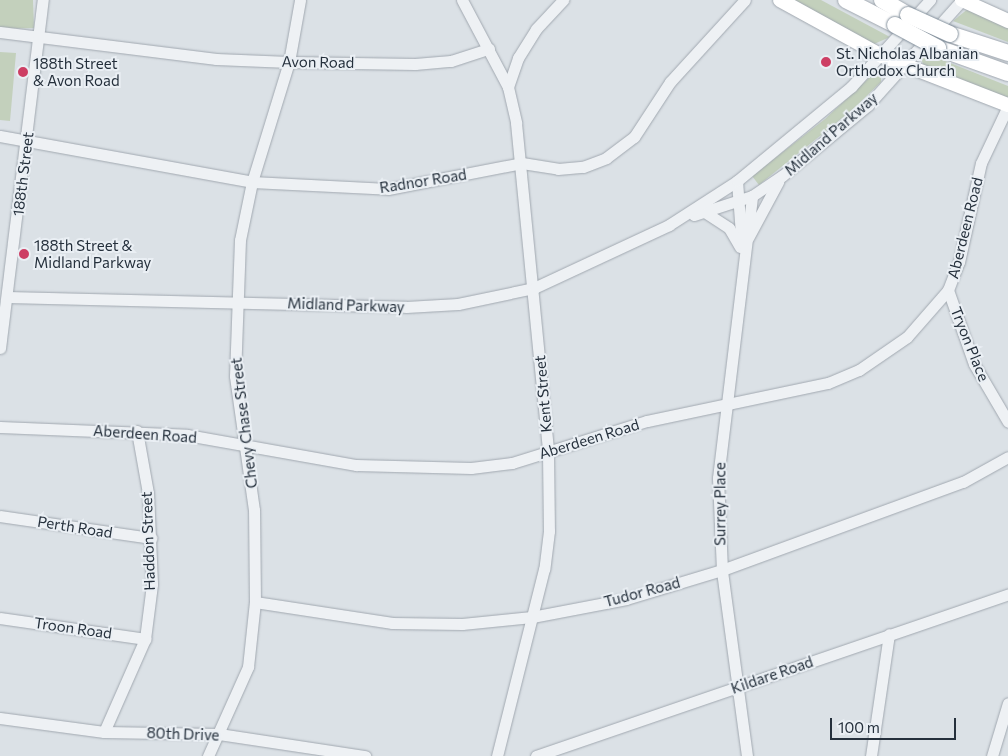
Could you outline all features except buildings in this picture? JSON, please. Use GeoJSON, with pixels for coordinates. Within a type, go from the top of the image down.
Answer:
{"type":"FeatureCollection","features":[{"type":"Feature","properties":{"kind":"highway"},"geometry":{"type":"LineString","coordinates":[[846,0],[938,48],[1008,73]]}},
{"type":"Feature","properties":{"kind":"highway"},"geometry":{"type":"LineString","coordinates":[[882,0],[908,15],[950,34],[1008,53]]}},
{"type":"Feature","properties":{"kind":"main road"},"geometry":{"type":"LineString","coordinates":[[780,0],[882,56],[1008,105]]}},
{"type":"Feature","properties":{"kind":"main road"},"geometry":{"type":"LineString","coordinates":[[962,0],[1008,21]]}},
{"type":"Feature","properties":{"kind":"street","name":"188th Street"},"geometry":{"type":"LineString","coordinates":[[0,348],[8,297],[43,0]]}},
{"type":"Feature","properties":{"kind":"street","name":"Chevy Chase Street"},"geometry":{"type":"LineString","coordinates":[[208,756],[248,666],[255,602],[254,510],[235,376],[234,301],[240,240],[252,182],[289,62],[300,0]]}},
{"type":"Feature","properties":{"kind":"street"},"geometry":{"type":"LineString","coordinates":[[462,0],[508,87]]}},
{"type":"Feature","properties":{"kind":"street"},"geometry":{"type":"LineString","coordinates":[[508,87],[518,58],[536,29],[562,0]]}},
{"type":"Feature","properties":{"kind":"street","name":"Radnor Road"},"geometry":{"type":"LineString","coordinates":[[0,136],[27,139],[252,182],[388,189],[522,163],[558,169],[583,167],[622,148],[670,82],[745,0]]}},
{"type":"Feature","properties":{"kind":"street","name":"Midland Parkway"},"geometry":{"type":"LineString","coordinates":[[669,225],[738,181],[806,126],[882,56],[930,0]]}},
{"type":"Feature","properties":{"kind":"street","name":"Midland Parkway"},"geometry":{"type":"LineString","coordinates":[[8,297],[234,301],[406,307],[458,304],[534,288],[669,225],[704,211],[752,196],[782,176],[868,105],[962,0]]}},
{"type":"Feature","properties":{"kind":"street","name":"Avon Road"},"geometry":{"type":"LineString","coordinates":[[0,32],[216,60],[415,64],[451,61],[489,48]]}},
{"type":"Feature","properties":{"kind":"street","name":"Kent Street"},"geometry":{"type":"LineString","coordinates":[[497,756],[532,617],[549,531],[548,452],[534,288],[522,163],[508,87]]}},
{"type":"Feature","properties":{"kind":"street","name":"Aberdeen Road"},"geometry":{"type":"LineString","coordinates":[[0,427],[137,431],[245,446],[308,458],[413,469],[504,464],[723,404],[797,391],[859,370],[907,337],[948,290],[959,262],[981,163],[1008,105]]}},
{"type":"Feature","properties":{"kind":"street"},"geometry":{"type":"LineString","coordinates":[[742,251],[782,176]]}},
{"type":"Feature","properties":{"kind":"street"},"geometry":{"type":"LineString","coordinates":[[738,181],[752,196]]}},
{"type":"Feature","properties":{"kind":"street","name":"Surrey Place"},"geometry":{"type":"LineString","coordinates":[[738,181],[742,251]]}},
{"type":"Feature","properties":{"kind":"street","name":"Surrey Place"},"geometry":{"type":"LineString","coordinates":[[747,756],[722,570],[718,478],[723,404],[742,251],[752,196]]}},
{"type":"Feature","properties":{"kind":"street"},"geometry":{"type":"LineString","coordinates":[[704,211],[729,228],[742,251]]}},
{"type":"Feature","properties":{"kind":"street","name":"Tryon Place"},"geometry":{"type":"LineString","coordinates":[[948,290],[974,364],[1008,422]]}},
{"type":"Feature","properties":{"kind":"street","name":"Haddon Street"},"geometry":{"type":"LineString","coordinates":[[104,732],[145,639],[151,538],[137,431]]}},
{"type":"Feature","properties":{"kind":"street","name":"Tudor Road"},"geometry":{"type":"LineString","coordinates":[[255,602],[392,623],[462,624],[532,617],[626,598],[722,570],[954,486],[1008,457]]}},
{"type":"Feature","properties":{"kind":"street","name":"Perth Road"},"geometry":{"type":"LineString","coordinates":[[0,516],[151,538]]}},
{"type":"Feature","properties":{"kind":"street","name":"Kildare Road"},"geometry":{"type":"LineString","coordinates":[[537,756],[1008,594]]}},
{"type":"Feature","properties":{"kind":"street","name":"Troon Road"},"geometry":{"type":"LineString","coordinates":[[0,618],[145,639]]}},
{"type":"Feature","properties":{"kind":"street"},"geometry":{"type":"LineString","coordinates":[[871,756],[889,634]]}},
{"type":"Feature","properties":{"kind":"street"},"geometry":{"type":"LineString","coordinates":[[992,756],[1008,703]]}},
{"type":"Feature","properties":{"kind":"street","name":"80th Drive"},"geometry":{"type":"LineString","coordinates":[[0,718],[104,732],[219,734],[365,756]]}},
{"type":"Feature","properties":{"kind":"green space"},"geometry":{"type":"Polygon","coordinates":[[[0,0],[33,0],[34,28],[0,29],[0,0]]]}},
{"type":"Feature","properties":{"kind":"green space"},"geometry":{"type":"Polygon","coordinates":[[[794,0],[821,0],[890,37],[874,44],[794,0]]]}},
{"type":"Feature","properties":{"kind":"green space"},"geometry":{"type":"Polygon","coordinates":[[[969,8],[1008,26],[1008,42],[953,21],[969,8]]]}},
{"type":"Feature","properties":{"kind":"green space"},"geometry":{"type":"Polygon","coordinates":[[[0,52],[16,53],[10,121],[0,120],[0,52]]]}},
{"type":"Feature","properties":{"kind":"green space"},"geometry":{"type":"Polygon","coordinates":[[[925,53],[1008,86],[1008,99],[924,67],[921,58],[925,53]]]}},
{"type":"Feature","properties":{"kind":"green space"},"geometry":{"type":"Polygon","coordinates":[[[881,73],[881,82],[851,111],[759,185],[752,176],[825,119],[872,75],[881,73]]]}},
{"type":"Feature","properties":{"kind":"place","name":"St. Nicholas Albanian Orthodox Church"},"geometry":{"type":"Point","coordinates":[826,62]}},
{"type":"Feature","properties":{"kind":"place","name":"188th Street & Avon Road"},"geometry":{"type":"Point","coordinates":[23,72]}},
{"type":"Feature","properties":{"kind":"place","name":"188th Street & Midland Parkway"},"geometry":{"type":"Point","coordinates":[24,254]}}]}
